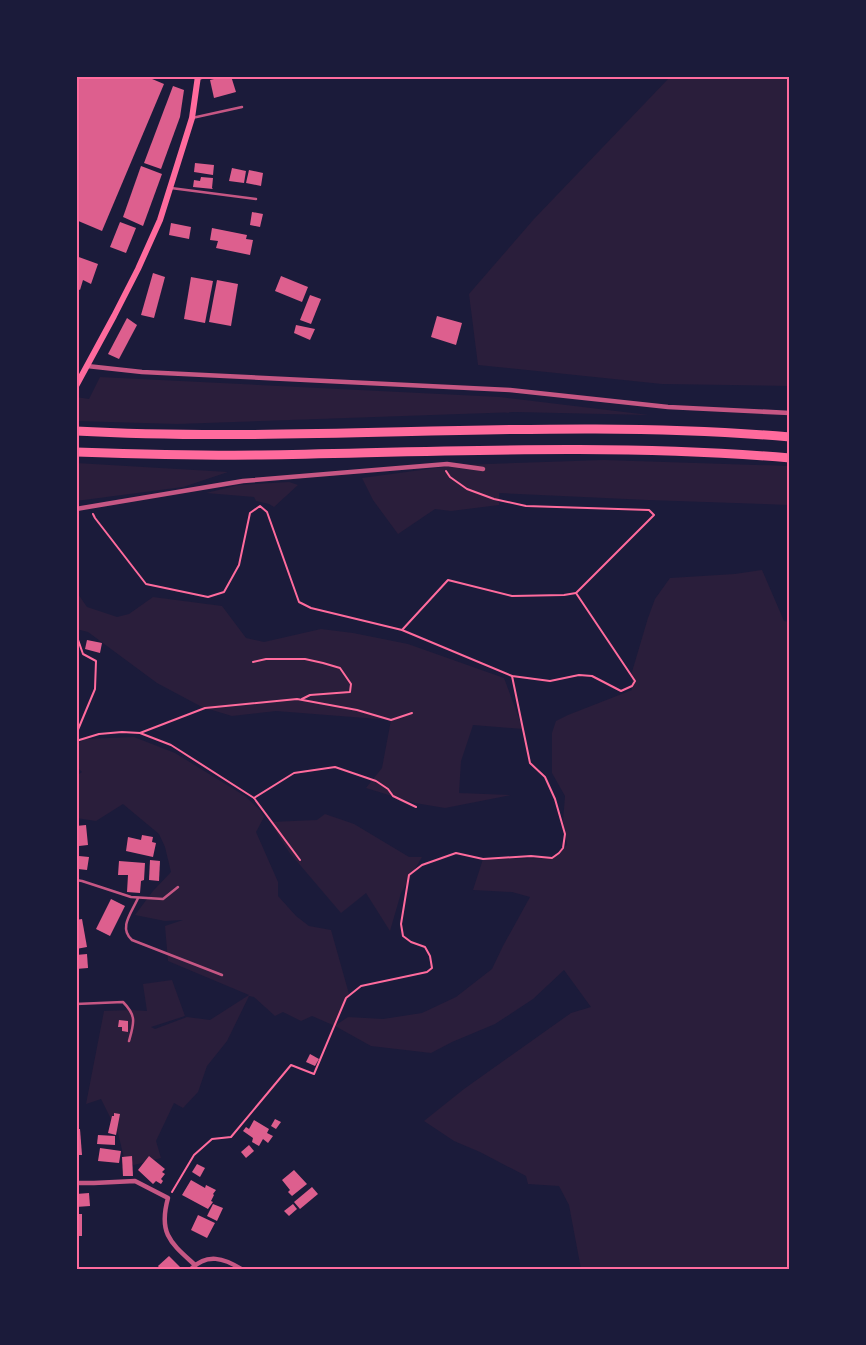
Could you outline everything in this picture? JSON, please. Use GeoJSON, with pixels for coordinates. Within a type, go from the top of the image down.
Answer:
{"type":"FeatureCollection","features":[{"type":"Feature","properties":{"kind":"highway"},"geometry":{"type":"LineString","coordinates":[[76,431],[304,434],[544,429],[674,431],[790,437]]}},
{"type":"Feature","properties":{"kind":"highway"},"geometry":{"type":"LineString","coordinates":[[76,452],[148,455],[259,455],[548,450],[746,454],[790,458]]}},
{"type":"Feature","properties":{"kind":"main road"},"geometry":{"type":"LineString","coordinates":[[76,386],[138,269],[160,220],[192,118],[198,78]]}},
{"type":"Feature","properties":{"kind":"street"},"geometry":{"type":"LineString","coordinates":[[87,366],[142,372],[510,390],[668,407],[790,413]]}},
{"type":"Feature","properties":{"kind":"street"},"geometry":{"type":"LineString","coordinates":[[76,509],[243,481],[442,464],[483,469]]}},
{"type":"Feature","properties":{"kind":"street"},"geometry":{"type":"LineString","coordinates":[[76,1183],[135,1181],[168,1198],[165,1210],[167,1234],[175,1247],[193,1267],[211,1258],[229,1261],[241,1269]]}},
{"type":"Feature","properties":{"kind":"lane"},"geometry":{"type":"LineString","coordinates":[[190,76],[198,78],[208,76]]}},
{"type":"Feature","properties":{"kind":"lane"},"geometry":{"type":"LineString","coordinates":[[192,118],[242,106]]}},
{"type":"Feature","properties":{"kind":"lane"},"geometry":{"type":"LineString","coordinates":[[170,188],[256,200]]}},
{"type":"Feature","properties":{"kind":"lane"},"geometry":{"type":"LineString","coordinates":[[76,880],[138,898],[163,899],[178,887]]}},
{"type":"Feature","properties":{"kind":"lane"},"geometry":{"type":"LineString","coordinates":[[138,898],[126,924],[125,932],[128,937],[222,975]]}},
{"type":"Feature","properties":{"kind":"lane"},"geometry":{"type":"LineString","coordinates":[[76,1004],[123,1002],[130,1010],[134,1023],[129,1041]]}},
{"type":"Feature","properties":{"kind":"path"},"geometry":{"type":"LineString","coordinates":[[402,630],[448,580],[512,596],[576,593],[654,515],[650,510],[526,506],[494,499],[461,485],[450,477],[442,464]]}},
{"type":"Feature","properties":{"kind":"path"},"geometry":{"type":"LineString","coordinates":[[91,507],[95,518],[146,584],[208,597],[224,592],[238,565],[250,513],[260,506],[267,512],[299,602],[311,608],[402,630],[512,676],[550,681],[579,675],[592,676],[621,691],[632,686],[635,681],[576,593]]}},
{"type":"Feature","properties":{"kind":"path"},"geometry":{"type":"LineString","coordinates":[[76,634],[83,654],[96,661],[95,689],[76,735]]}},
{"type":"Feature","properties":{"kind":"path"},"geometry":{"type":"LineString","coordinates":[[253,662],[304,659],[323,663],[340,668],[352,684],[350,692],[310,695],[301,700]]}},
{"type":"Feature","properties":{"kind":"path"},"geometry":{"type":"LineString","coordinates":[[168,1198],[194,1155],[212,1139],[231,1136],[291,1065],[314,1074],[346,998],[361,986],[427,972],[432,968],[430,956],[425,947],[411,942],[403,936],[401,924],[410,875],[422,865],[456,853],[483,859],[531,856],[552,858],[563,848],[564,834],[555,799],[545,778],[530,763],[512,676]]}},
{"type":"Feature","properties":{"kind":"path"},"geometry":{"type":"LineString","coordinates":[[140,733],[205,708],[296,699],[357,710],[391,720],[412,713]]}},
{"type":"Feature","properties":{"kind":"path"},"geometry":{"type":"LineString","coordinates":[[76,742],[99,734],[122,732],[140,733],[171,745],[254,798],[300,860]]}},
{"type":"Feature","properties":{"kind":"path"},"geometry":{"type":"LineString","coordinates":[[254,798],[294,773],[335,767],[376,781],[388,789],[393,796],[416,808]]}},
{"type":"Feature","properties":{"kind":"shaded area"},"geometry":{"type":"Polygon","coordinates":[[[790,76],[790,386],[662,384],[478,365],[469,294],[534,219],[670,77],[790,76]]]}},
{"type":"Feature","properties":{"kind":"shaded area"},"geometry":{"type":"Polygon","coordinates":[[[100,377],[500,397],[649,415],[515,412],[177,424],[76,421],[76,397],[89,399],[100,377]]]}},
{"type":"Feature","properties":{"kind":"shaded area"},"geometry":{"type":"Polygon","coordinates":[[[604,460],[790,466],[790,505],[499,493],[499,505],[451,511],[435,509],[398,534],[373,500],[362,478],[458,465],[604,460]]]}},
{"type":"Feature","properties":{"kind":"shaded area"},"geometry":{"type":"Polygon","coordinates":[[[76,463],[228,472],[183,487],[76,501],[76,463]]]}},
{"type":"Feature","properties":{"kind":"shaded area"},"geometry":{"type":"Polygon","coordinates":[[[289,482],[298,485],[274,507],[256,501],[254,497],[206,493],[239,485],[289,482]]]}},
{"type":"Feature","properties":{"kind":"shaded area"},"geometry":{"type":"Polygon","coordinates":[[[762,570],[784,621],[790,622],[790,1269],[581,1269],[569,1205],[559,1186],[528,1184],[526,1176],[454,1141],[424,1121],[464,1089],[571,1013],[591,1007],[564,970],[533,999],[495,1024],[431,1053],[371,1046],[335,1026],[312,1016],[301,1021],[283,1012],[275,1016],[254,997],[249,996],[227,1041],[207,1066],[198,1092],[183,1108],[174,1103],[156,1141],[161,1158],[134,1165],[125,1162],[118,1133],[101,1099],[86,1104],[104,1011],[147,1011],[143,984],[172,980],[185,1016],[151,1027],[155,1029],[187,1017],[210,1020],[249,995],[168,961],[165,926],[183,920],[165,921],[135,915],[153,891],[171,872],[165,847],[159,834],[123,804],[96,821],[76,818],[76,776],[82,772],[76,766],[76,745],[84,739],[134,737],[175,753],[245,796],[260,810],[264,817],[256,832],[278,882],[278,896],[296,916],[309,926],[331,930],[349,994],[336,1025],[348,1017],[383,1019],[422,1013],[456,997],[492,969],[530,897],[512,892],[473,890],[483,859],[552,858],[567,845],[563,821],[565,796],[552,773],[552,733],[556,721],[632,690],[632,672],[648,618],[655,599],[670,578],[735,574],[762,570]]]}},
{"type":"Feature","properties":{"kind":"shaded area"},"geometry":{"type":"Polygon","coordinates":[[[76,591],[87,607],[117,617],[129,614],[153,597],[222,606],[246,638],[264,642],[321,629],[353,633],[408,644],[504,678],[523,729],[473,725],[461,761],[459,793],[511,795],[445,808],[415,803],[366,788],[382,768],[391,720],[276,711],[232,716],[202,707],[157,683],[88,632],[76,629],[76,591]]]}},
{"type":"Feature","properties":{"kind":"shaded area"},"geometry":{"type":"Polygon","coordinates":[[[325,814],[354,824],[409,857],[422,857],[401,893],[390,931],[366,893],[341,913],[289,852],[270,822],[317,820],[325,814]]]}},
{"type":"Feature","properties":{"kind":"building"},"geometry":{"type":"Polygon","coordinates":[[[76,76],[145,76],[164,84],[102,231],[76,220],[76,76]]]}},
{"type":"Feature","properties":{"kind":"building"},"geometry":{"type":"Polygon","coordinates":[[[231,76],[236,92],[214,98],[210,80],[231,76]]]}},
{"type":"Feature","properties":{"kind":"building"},"geometry":{"type":"Polygon","coordinates":[[[173,86],[184,90],[180,117],[161,169],[144,163],[173,86]]]}},
{"type":"Feature","properties":{"kind":"building"},"geometry":{"type":"Polygon","coordinates":[[[195,163],[214,165],[213,175],[194,172],[195,163]]]}},
{"type":"Feature","properties":{"kind":"building"},"geometry":{"type":"Polygon","coordinates":[[[141,166],[162,174],[143,226],[123,217],[141,166]]]}},
{"type":"Feature","properties":{"kind":"building"},"geometry":{"type":"Polygon","coordinates":[[[232,168],[246,171],[244,183],[229,181],[232,168]]]}},
{"type":"Feature","properties":{"kind":"building"},"geometry":{"type":"Polygon","coordinates":[[[249,170],[263,173],[261,186],[246,183],[249,170]]]}},
{"type":"Feature","properties":{"kind":"building"},"geometry":{"type":"Polygon","coordinates":[[[201,177],[213,178],[213,189],[193,187],[194,180],[200,181],[201,177]]]}},
{"type":"Feature","properties":{"kind":"building"},"geometry":{"type":"Polygon","coordinates":[[[252,212],[263,214],[260,227],[250,225],[252,212]]]}},
{"type":"Feature","properties":{"kind":"building"},"geometry":{"type":"Polygon","coordinates":[[[120,222],[136,228],[126,253],[110,247],[120,222]]]}},
{"type":"Feature","properties":{"kind":"building"},"geometry":{"type":"Polygon","coordinates":[[[171,223],[191,227],[189,239],[169,235],[171,223]]]}},
{"type":"Feature","properties":{"kind":"building"},"geometry":{"type":"Polygon","coordinates":[[[212,228],[247,235],[246,239],[253,240],[250,255],[216,248],[218,241],[210,240],[212,228]]]}},
{"type":"Feature","properties":{"kind":"building"},"geometry":{"type":"Polygon","coordinates":[[[76,256],[98,264],[91,284],[83,280],[80,290],[76,288],[76,256]]]}},
{"type":"Feature","properties":{"kind":"building"},"geometry":{"type":"Polygon","coordinates":[[[153,273],[165,277],[154,318],[141,315],[153,273]]]}},
{"type":"Feature","properties":{"kind":"building"},"geometry":{"type":"Polygon","coordinates":[[[281,276],[308,287],[302,302],[275,291],[281,276]]]}},
{"type":"Feature","properties":{"kind":"building"},"geometry":{"type":"Polygon","coordinates":[[[191,277],[213,281],[205,323],[184,319],[191,277]]]}},
{"type":"Feature","properties":{"kind":"building"},"geometry":{"type":"Polygon","coordinates":[[[217,280],[238,284],[231,326],[209,322],[217,280]]]}},
{"type":"Feature","properties":{"kind":"building"},"geometry":{"type":"Polygon","coordinates":[[[310,295],[321,299],[311,324],[300,320],[310,295]]]}},
{"type":"Feature","properties":{"kind":"building"},"geometry":{"type":"Polygon","coordinates":[[[437,316],[462,323],[456,345],[431,337],[437,316]]]}},
{"type":"Feature","properties":{"kind":"building"},"geometry":{"type":"Polygon","coordinates":[[[127,318],[137,325],[119,359],[108,354],[127,318]]]}},
{"type":"Feature","properties":{"kind":"building"},"geometry":{"type":"Polygon","coordinates":[[[296,325],[315,329],[310,340],[294,333],[296,325]]]}},
{"type":"Feature","properties":{"kind":"building"},"geometry":{"type":"Polygon","coordinates":[[[87,640],[102,643],[100,653],[85,649],[87,640]]]}},
{"type":"Feature","properties":{"kind":"building"},"geometry":{"type":"Polygon","coordinates":[[[86,825],[88,845],[79,846],[78,841],[76,841],[76,826],[86,825]]]}},
{"type":"Feature","properties":{"kind":"building"},"geometry":{"type":"Polygon","coordinates":[[[142,835],[153,837],[152,842],[156,843],[153,857],[126,851],[128,837],[141,840],[142,835]]]}},
{"type":"Feature","properties":{"kind":"building"},"geometry":{"type":"Polygon","coordinates":[[[79,856],[89,857],[87,870],[78,869],[79,856]]]}},
{"type":"Feature","properties":{"kind":"building"},"geometry":{"type":"Polygon","coordinates":[[[150,860],[160,861],[159,881],[149,880],[150,860]]]}},
{"type":"Feature","properties":{"kind":"building"},"geometry":{"type":"Polygon","coordinates":[[[119,861],[145,863],[144,880],[141,881],[140,893],[127,892],[128,875],[118,875],[119,861]]]}},
{"type":"Feature","properties":{"kind":"building"},"geometry":{"type":"Polygon","coordinates":[[[111,899],[125,906],[110,936],[96,929],[111,899]]]}},
{"type":"Feature","properties":{"kind":"building"},"geometry":{"type":"Polygon","coordinates":[[[82,919],[87,947],[76,949],[76,920],[82,919]]]}},
{"type":"Feature","properties":{"kind":"building"},"geometry":{"type":"Polygon","coordinates":[[[87,954],[88,968],[76,969],[76,955],[87,954]]]}},
{"type":"Feature","properties":{"kind":"building"},"geometry":{"type":"Polygon","coordinates":[[[119,1020],[128,1021],[128,1032],[122,1031],[122,1027],[118,1027],[119,1020]]]}},
{"type":"Feature","properties":{"kind":"building"},"geometry":{"type":"Polygon","coordinates":[[[310,1054],[319,1059],[315,1066],[306,1062],[310,1054]]]}},
{"type":"Feature","properties":{"kind":"building"},"geometry":{"type":"Polygon","coordinates":[[[114,1113],[120,1114],[116,1135],[108,1133],[114,1113]]]}},
{"type":"Feature","properties":{"kind":"building"},"geometry":{"type":"Polygon","coordinates":[[[275,1119],[281,1122],[276,1129],[271,1126],[275,1119]]]}},
{"type":"Feature","properties":{"kind":"building"},"geometry":{"type":"Polygon","coordinates":[[[254,1120],[269,1129],[267,1133],[273,1136],[268,1143],[263,1139],[259,1146],[252,1142],[253,1138],[243,1131],[246,1127],[249,1129],[254,1120]]]}},
{"type":"Feature","properties":{"kind":"building"},"geometry":{"type":"Polygon","coordinates":[[[76,1129],[80,1129],[82,1155],[76,1155],[76,1129]]]}},
{"type":"Feature","properties":{"kind":"building"},"geometry":{"type":"Polygon","coordinates":[[[98,1135],[115,1136],[115,1145],[97,1144],[98,1135]]]}},
{"type":"Feature","properties":{"kind":"building"},"geometry":{"type":"Polygon","coordinates":[[[249,1145],[254,1151],[246,1158],[241,1152],[249,1145]]]}},
{"type":"Feature","properties":{"kind":"building"},"geometry":{"type":"Polygon","coordinates":[[[100,1148],[121,1151],[119,1163],[98,1161],[100,1148]]]}},
{"type":"Feature","properties":{"kind":"building"},"geometry":{"type":"Polygon","coordinates":[[[132,1156],[133,1176],[123,1176],[122,1157],[132,1156]]]}},
{"type":"Feature","properties":{"kind":"building"},"geometry":{"type":"Polygon","coordinates":[[[149,1156],[165,1169],[162,1172],[165,1174],[161,1179],[163,1181],[161,1184],[156,1181],[153,1184],[138,1170],[149,1156]]]}},
{"type":"Feature","properties":{"kind":"building"},"geometry":{"type":"Polygon","coordinates":[[[197,1164],[205,1168],[200,1177],[192,1172],[197,1164]]]}},
{"type":"Feature","properties":{"kind":"building"},"geometry":{"type":"Polygon","coordinates":[[[294,1170],[307,1184],[292,1196],[282,1180],[294,1170]]]}},
{"type":"Feature","properties":{"kind":"building"},"geometry":{"type":"Polygon","coordinates":[[[191,1180],[205,1188],[206,1185],[216,1190],[211,1201],[213,1202],[208,1209],[182,1195],[191,1180]]]}},
{"type":"Feature","properties":{"kind":"building"},"geometry":{"type":"Polygon","coordinates":[[[312,1187],[318,1194],[300,1209],[294,1202],[312,1187]]]}},
{"type":"Feature","properties":{"kind":"building"},"geometry":{"type":"Polygon","coordinates":[[[89,1193],[90,1206],[76,1207],[76,1194],[89,1193]]]}},
{"type":"Feature","properties":{"kind":"building"},"geometry":{"type":"Polygon","coordinates":[[[213,1204],[223,1208],[217,1221],[207,1216],[213,1204]]]}},
{"type":"Feature","properties":{"kind":"building"},"geometry":{"type":"Polygon","coordinates":[[[293,1204],[297,1209],[289,1216],[284,1211],[293,1204]]]}},
{"type":"Feature","properties":{"kind":"building"},"geometry":{"type":"Polygon","coordinates":[[[76,1214],[82,1214],[82,1236],[76,1236],[76,1214]]]}},
{"type":"Feature","properties":{"kind":"building"},"geometry":{"type":"Polygon","coordinates":[[[198,1215],[215,1223],[207,1238],[191,1230],[198,1215]]]}},
{"type":"Feature","properties":{"kind":"building"},"geometry":{"type":"Polygon","coordinates":[[[169,1256],[182,1269],[160,1269],[158,1266],[169,1256]]]}}]}
